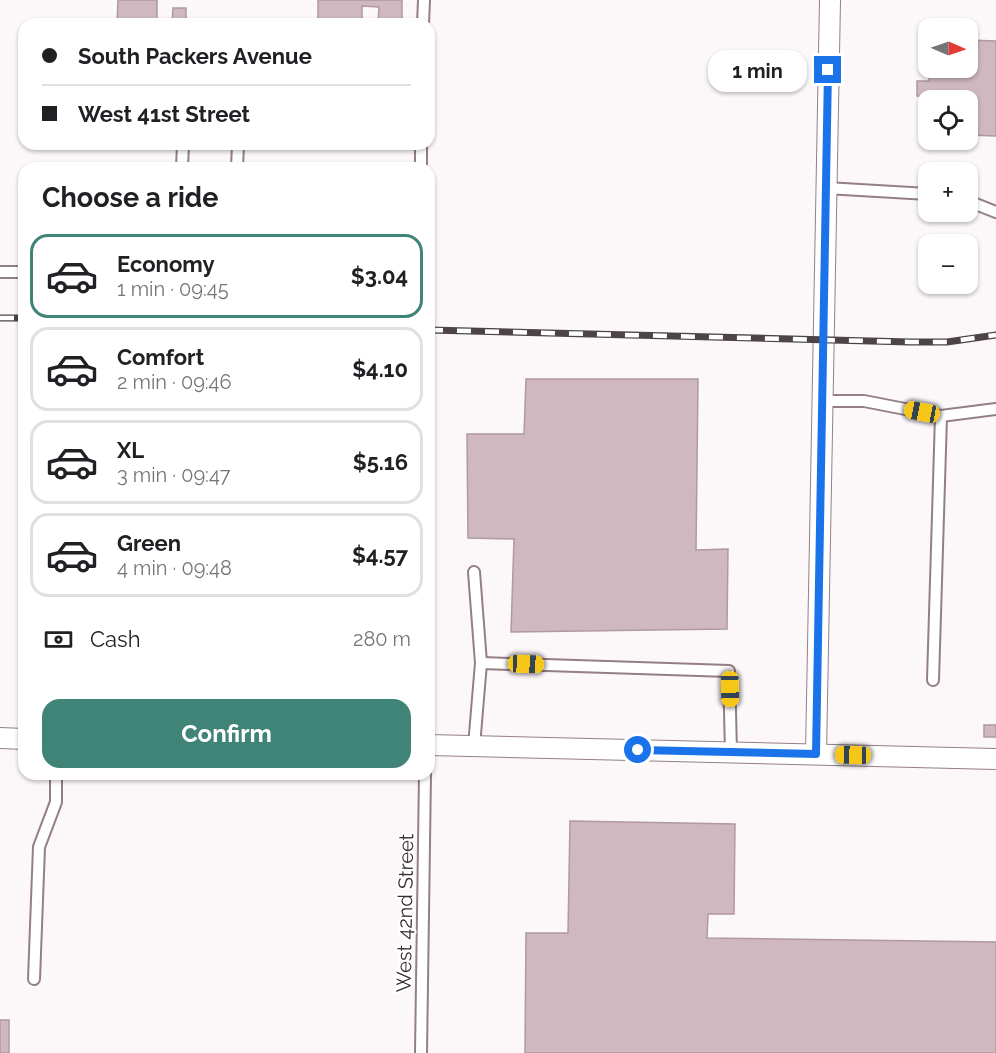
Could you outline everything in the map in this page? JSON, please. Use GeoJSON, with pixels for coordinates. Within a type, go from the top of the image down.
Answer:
{"type":"FeatureCollection","features":[{"type":"Feature","properties":{"kind":"street"},"geometry":{"type":"LineString","coordinates":[[816,754],[830,0]]}},
{"type":"Feature","properties":{"kind":"street"},"geometry":{"type":"LineString","coordinates":[[0,738],[18,739]]}},
{"type":"Feature","properties":{"kind":"street"},"geometry":{"type":"LineString","coordinates":[[435,745],[996,759]]}},
{"type":"Feature","properties":{"kind":"lane"},"geometry":{"type":"LineString","coordinates":[[423,18],[424,0]]}},
{"type":"Feature","properties":{"kind":"lane"},"geometry":{"type":"LineString","coordinates":[[825,188],[918,193]]}},
{"type":"Feature","properties":{"kind":"lane"},"geometry":{"type":"LineString","coordinates":[[978,205],[996,212]]}},
{"type":"Feature","properties":{"kind":"lane"},"geometry":{"type":"LineString","coordinates":[[0,272],[18,272]]}},
{"type":"Feature","properties":{"kind":"lane"},"geometry":{"type":"LineString","coordinates":[[821,401],[864,401],[941,416],[996,409]]}},
{"type":"Feature","properties":{"kind":"lane"},"geometry":{"type":"LineString","coordinates":[[933,680],[941,416]]}},
{"type":"Feature","properties":{"kind":"lane"},"geometry":{"type":"LineString","coordinates":[[474,572],[481,663],[474,746]]}},
{"type":"Feature","properties":{"kind":"lane"},"geometry":{"type":"LineString","coordinates":[[481,663],[729,671],[731,752]]}},
{"type":"Feature","properties":{"kind":"lane"},"geometry":{"type":"LineString","coordinates":[[34,979],[39,847],[56,802],[56,780]]}},
{"type":"Feature","properties":{"kind":"lane","name":"West 42nd Street"},"geometry":{"type":"LineString","coordinates":[[421,1053],[425,780]]}},
{"type":"Feature","properties":{"kind":"building"},"geometry":{"type":"Polygon","coordinates":[[[118,0],[157,0],[157,18],[117,18],[118,0]]]}},
{"type":"Feature","properties":{"kind":"building"},"geometry":{"type":"Polygon","coordinates":[[[318,0],[402,0],[402,18],[378,18],[379,7],[362,6],[362,18],[318,18],[318,0]]]}},
{"type":"Feature","properties":{"kind":"building"},"geometry":{"type":"Polygon","coordinates":[[[173,8],[186,8],[186,18],[172,18],[173,8]]]}},
{"type":"Feature","properties":{"kind":"building"},"geometry":{"type":"Polygon","coordinates":[[[978,40],[996,41],[996,136],[978,135],[978,90],[918,90],[917,96],[917,81],[929,81],[929,78],[978,78],[978,40]]]}},
{"type":"Feature","properties":{"kind":"building"},"geometry":{"type":"Polygon","coordinates":[[[526,379],[698,379],[696,550],[728,549],[727,629],[511,632],[514,539],[468,538],[467,434],[524,434],[526,379]]]}},
{"type":"Feature","properties":{"kind":"building"},"geometry":{"type":"Polygon","coordinates":[[[984,725],[996,725],[996,737],[984,737],[984,725]]]}},
{"type":"Feature","properties":{"kind":"building"},"geometry":{"type":"Polygon","coordinates":[[[570,821],[735,824],[734,914],[708,914],[707,938],[996,942],[996,1053],[525,1053],[526,933],[568,933],[570,821]]]}},
{"type":"Feature","properties":{"kind":"building"},"geometry":{"type":"Polygon","coordinates":[[[0,1020],[9,1020],[9,1053],[0,1053],[0,1020]]]}},
{"type":"Feature","properties":{"kind":"railway"},"geometry":{"type":"LineString","coordinates":[[0,318],[18,318]]}},
{"type":"Feature","properties":{"kind":"railway"},"geometry":{"type":"LineString","coordinates":[[435,330],[910,342],[947,342],[996,335]]}},
{"type":"Feature","properties":{"kind":"route"},"geometry":{"type":"LineString","coordinates":[[638,750],[816,754],[828,70]]}}]}
